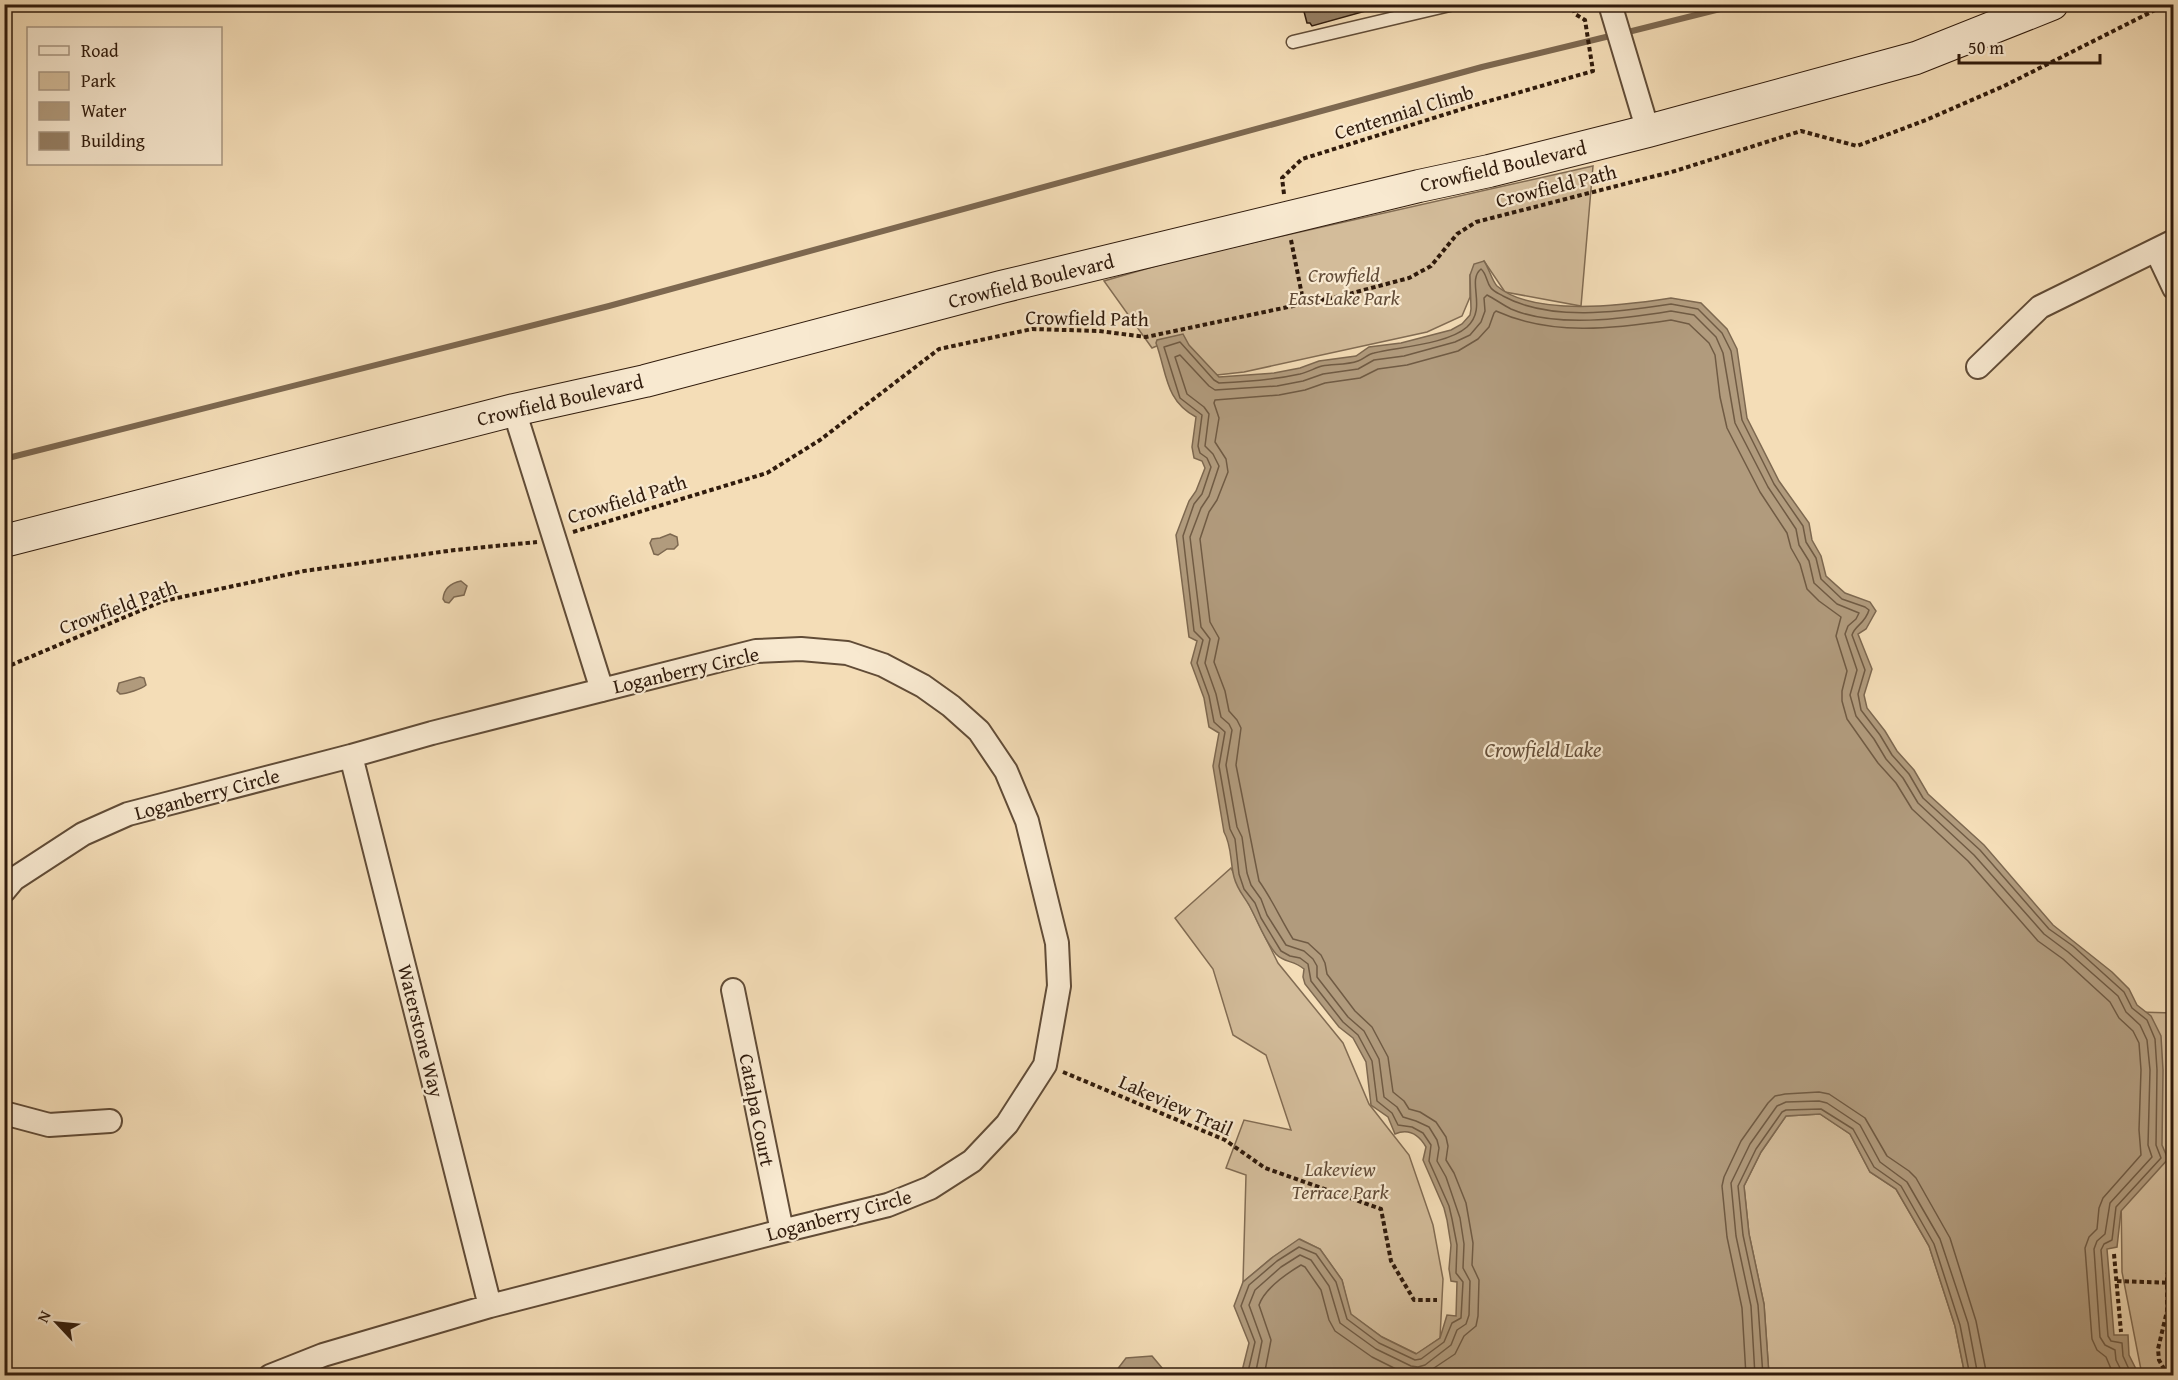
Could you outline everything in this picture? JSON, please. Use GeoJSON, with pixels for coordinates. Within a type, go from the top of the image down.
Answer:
{"type":"FeatureCollection","features":[{"type":"Feature","properties":{"kind":"main road","name":"Crowfield Boulevard"},"geometry":{"type":"LineString","coordinates":[[4,541],[514,410],[645,381],[1001,287],[1648,131],[1916,58],[2052,4]]}},
{"type":"Feature","properties":{"kind":"street"},"geometry":{"type":"LineString","coordinates":[[1610,6],[1648,131]]}},
{"type":"Feature","properties":{"kind":"street"},"geometry":{"type":"LineString","coordinates":[[1978,367],[2040,307],[2165,245],[2174,288]]}},
{"type":"Feature","properties":{"kind":"street","name":"Loganberry Circle"},"geometry":{"type":"LineString","coordinates":[[514,410],[602,690]]}},
{"type":"Feature","properties":{"kind":"street","name":"Loganberry Circle"},"geometry":{"type":"LineString","coordinates":[[4,891],[14,879],[82,834],[128,814],[432,733],[756,651],[801,649],[847,653],[883,665],[923,686],[951,706],[979,731],[1006,771],[1027,821],[1057,943],[1059,986],[1045,1065],[1007,1124],[972,1161],[930,1188],[888,1205],[490,1306],[323,1355],[270,1376]]}},
{"type":"Feature","properties":{"kind":"street","name":"Waterstone Way"},"geometry":{"type":"LineString","coordinates":[[351,756],[490,1306]]}},
{"type":"Feature","properties":{"kind":"street","name":"Catalpa Court"},"geometry":{"type":"LineString","coordinates":[[733,990],[782,1231]]}},
{"type":"Feature","properties":{"kind":"street"},"geometry":{"type":"LineString","coordinates":[[4,1113],[49,1125],[110,1120]]}},
{"type":"Feature","properties":{"kind":"lane"},"geometry":{"type":"LineString","coordinates":[[1293,42],[1454,4]]}},
{"type":"Feature","properties":{"kind":"path","name":"Centennial Climb"},"geometry":{"type":"LineString","coordinates":[[1304,305],[1282,178],[1302,159],[1593,71],[1586,20],[1575,14],[1572,4]]}},
{"type":"Feature","properties":{"kind":"path","name":"Crowfield Path"},"geometry":{"type":"LineString","coordinates":[[4,668],[163,602],[304,571],[455,550],[542,541],[767,473],[820,440],[939,349],[1032,329],[1099,331],[1146,337],[1304,305],[1409,278],[1431,266],[1457,234],[1476,222],[1675,171],[1801,131],[1857,146],[1926,120],[2004,86],[2167,4]]}},
{"type":"Feature","properties":{"kind":"path","name":"Lakeview Trail"},"geometry":{"type":"LineString","coordinates":[[1045,1065],[1225,1140],[1265,1168],[1380,1209],[1391,1261],[1414,1300],[1437,1300]]}},
{"type":"Feature","properties":{"kind":"path"},"geometry":{"type":"LineString","coordinates":[[2114,1254],[2121,1332]]}},
{"type":"Feature","properties":{"kind":"path"},"geometry":{"type":"LineString","coordinates":[[2168,1376],[2159,1360],[2158,1349],[2167,1311],[2167,1275],[2174,1254]]}},
{"type":"Feature","properties":{"kind":"path"},"geometry":{"type":"LineString","coordinates":[[2116,1281],[2174,1282]]}},
{"type":"Feature","properties":{"kind":"green space","name":"Crowfield East Lake Park"},"geometry":{"type":"Polygon","coordinates":[[[1593,166],[1581,306],[1505,292],[1484,261],[1470,275],[1470,297],[1462,316],[1427,332],[1244,372],[1217,375],[1200,365],[1182,335],[1152,348],[1104,281],[1180,259],[1593,166]]]}},
{"type":"Feature","properties":{"kind":"green space","name":"Lakeview Terrace Park"},"geometry":{"type":"Polygon","coordinates":[[[1231,868],[1278,963],[1343,1043],[1369,1104],[1409,1155],[1433,1225],[1443,1279],[1440,1338],[1417,1354],[1382,1337],[1350,1314],[1342,1280],[1320,1249],[1300,1239],[1273,1257],[1243,1282],[1246,1175],[1226,1168],[1244,1120],[1291,1130],[1266,1055],[1233,1035],[1213,969],[1175,918],[1231,868]]]}},
{"type":"Feature","properties":{"kind":"green space"},"geometry":{"type":"Polygon","coordinates":[[[2138,1012],[2173,1013],[2173,1375],[2142,1375],[2122,1272],[2121,1191],[2138,1012]]]}},
{"type":"Feature","properties":{"kind":"green space"},"geometry":{"type":"Polygon","coordinates":[[[1820,1114],[1850,1134],[1870,1172],[1896,1189],[1929,1246],[1955,1326],[1965,1375],[1769,1375],[1764,1304],[1749,1234],[1744,1186],[1761,1152],[1786,1116],[1820,1114]]]}},
{"type":"Feature","properties":{"kind":"water","name":"Crowfield Lake"},"geometry":{"type":"Polygon","coordinates":[[[1484,261],[1497,286],[1513,296],[1533,302],[1581,306],[1671,298],[1701,303],[1727,329],[1737,349],[1747,418],[1779,481],[1809,523],[1812,540],[1821,556],[1826,576],[1845,593],[1870,602],[1876,611],[1866,629],[1858,634],[1872,669],[1864,695],[1867,708],[1897,751],[1914,770],[1928,794],[1984,845],[2053,925],[2112,972],[2129,989],[2137,1005],[2151,1016],[2161,1036],[2162,1145],[2168,1159],[2121,1211],[2117,1247],[2107,1249],[2114,1335],[2128,1335],[2129,1355],[2139,1375],[1965,1375],[1955,1326],[1929,1246],[1896,1189],[1870,1172],[1850,1134],[1820,1114],[1786,1116],[1761,1152],[1744,1186],[1749,1234],[1764,1304],[1769,1375],[1241,1375],[1249,1343],[1234,1306],[1243,1282],[1299,1239],[1320,1249],[1342,1280],[1351,1314],[1382,1337],[1416,1354],[1440,1338],[1447,1315],[1456,1316],[1457,1282],[1451,1281],[1449,1269],[1451,1245],[1444,1208],[1423,1160],[1426,1147],[1420,1139],[1409,1132],[1395,1134],[1388,1117],[1371,1105],[1366,1062],[1353,1038],[1339,1027],[1305,984],[1304,969],[1279,957],[1272,949],[1235,881],[1213,766],[1219,733],[1209,727],[1204,698],[1191,663],[1197,641],[1189,637],[1176,535],[1205,468],[1202,461],[1194,458],[1192,447],[1196,417],[1178,403],[1173,394],[1156,343],[1157,340],[1183,334],[1189,345],[1219,377],[1274,373],[1300,368],[1319,361],[1356,356],[1369,347],[1401,343],[1451,330],[1462,324],[1470,315],[1471,309],[1470,275],[1474,264],[1484,261]]]}},
{"type":"Feature","properties":{"kind":"water"},"geometry":{"type":"Polygon","coordinates":[[[670,534],[677,537],[678,545],[658,555],[654,554],[650,543],[652,539],[670,534]]]}},
{"type":"Feature","properties":{"kind":"water"},"geometry":{"type":"Polygon","coordinates":[[[461,581],[467,586],[464,595],[454,597],[449,603],[445,602],[443,599],[446,589],[461,581]]]}},
{"type":"Feature","properties":{"kind":"water"},"geometry":{"type":"Polygon","coordinates":[[[144,678],[146,685],[144,687],[123,694],[117,691],[119,683],[144,678]]]}},
{"type":"Feature","properties":{"kind":"water"},"geometry":{"type":"Polygon","coordinates":[[[1152,1356],[1168,1375],[1113,1375],[1126,1358],[1152,1356]]]}},
{"type":"Feature","properties":{"kind":"building"},"geometry":{"type":"Polygon","coordinates":[[[1302,4],[1373,4],[1373,9],[1312,26],[1307,23],[1302,4]]]}},
{"type":"Feature","properties":{"kind":"waterway"},"geometry":{"type":"LineString","coordinates":[[1624,33],[1740,4]]}},
{"type":"Feature","properties":{"kind":"waterway"},"geometry":{"type":"LineString","coordinates":[[4,459],[609,306],[1482,67],[1614,35]]}}]}
